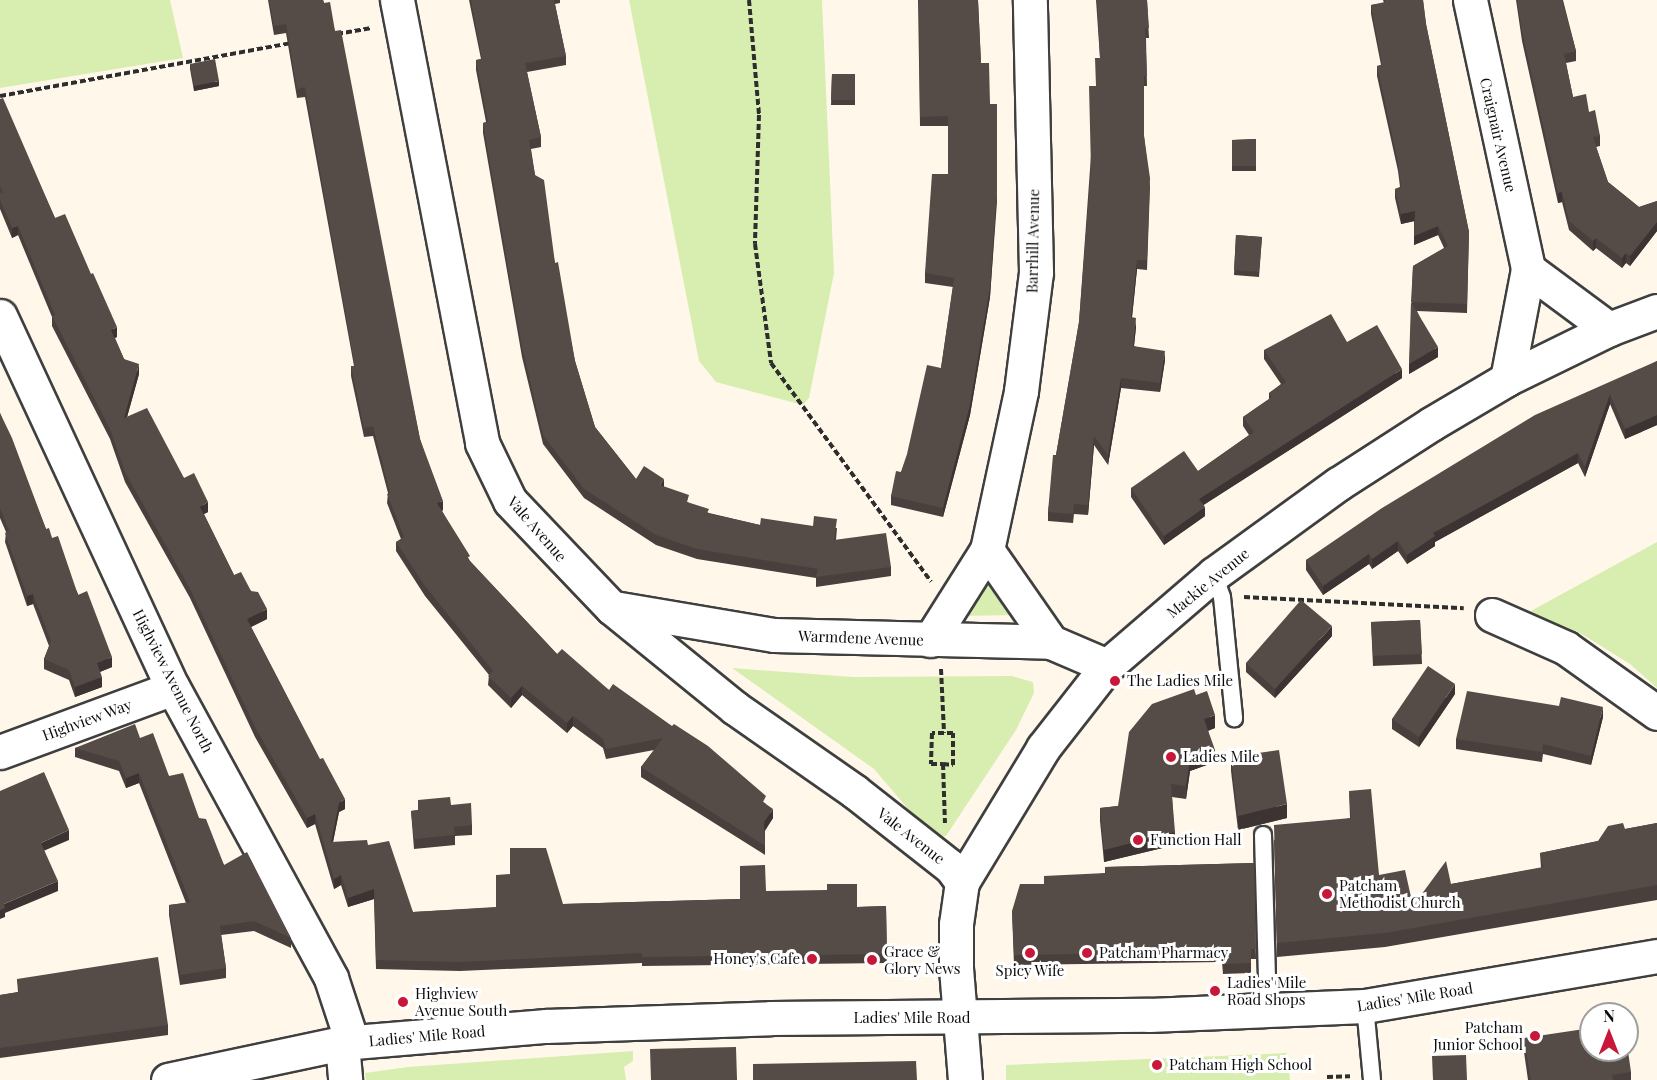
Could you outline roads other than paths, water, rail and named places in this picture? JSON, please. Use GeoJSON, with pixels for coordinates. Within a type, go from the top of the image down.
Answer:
{"type":"FeatureCollection","features":[{"type":"Feature","properties":{"kind":"street","name":"Barrhill Avenue"},"geometry":{"type":"LineString","coordinates":[[936,640],[950,606],[987,550],[1022,391],[1036,272],[1030,0]]}},
{"type":"Feature","properties":{"kind":"street","name":"Craignair Avenue"},"geometry":{"type":"LineString","coordinates":[[1470,0],[1528,269],[1507,379]]}},
{"type":"Feature","properties":{"kind":"street","name":"Vale Avenue"},"geometry":{"type":"LineString","coordinates":[[398,11],[482,443],[510,501],[612,608],[735,708],[854,791],[951,867],[962,882]]}},
{"type":"Feature","properties":{"kind":"street"},"geometry":{"type":"LineString","coordinates":[[1528,269],[1610,329]]}},
{"type":"Feature","properties":{"kind":"street","name":"Mackie Avenue"},"geometry":{"type":"LineString","coordinates":[[965,1080],[956,924],[962,882],[1043,748],[1107,666],[1218,585],[1338,484],[1507,379],[1610,329],[1657,311]]}},
{"type":"Feature","properties":{"kind":"street","name":"Highview Avenue North"},"geometry":{"type":"LineString","coordinates":[[0,316],[174,688],[307,929],[331,978],[347,1043]]}},
{"type":"Feature","properties":{"kind":"street"},"geometry":{"type":"LineString","coordinates":[[987,550],[1051,642]]}},
{"type":"Feature","properties":{"kind":"street","name":"Warmdene Avenue"},"geometry":{"type":"LineString","coordinates":[[612,608],[774,635],[1051,642],[1107,666]]}},
{"type":"Feature","properties":{"kind":"street"},"geometry":{"type":"LineString","coordinates":[[1509,630],[1566,648],[1657,713]]}},
{"type":"Feature","properties":{"kind":"street","name":"Highview Way"},"geometry":{"type":"LineString","coordinates":[[0,752],[174,688]]}},
{"type":"Feature","properties":{"kind":"street","name":"Ladies' Mile Road"},"geometry":{"type":"LineString","coordinates":[[168,1080],[347,1043],[546,1026],[1365,1006],[1657,956]]}},
{"type":"Feature","properties":{"kind":"street"},"geometry":{"type":"LineString","coordinates":[[345,1080],[347,1043]]}},
{"type":"Feature","properties":{"kind":"lane"},"geometry":{"type":"LineString","coordinates":[[1218,585],[1234,718]]}},
{"type":"Feature","properties":{"kind":"lane"},"geometry":{"type":"LineString","coordinates":[[1263,835],[1268,1010]]}},
{"type":"Feature","properties":{"kind":"lane"},"geometry":{"type":"LineString","coordinates":[[1365,1006],[1372,1080]]}},
{"type":"Feature","properties":{"kind":"place","name":"The Ladies Mile"},"geometry":{"type":"Point","coordinates":[1115,681]}},
{"type":"Feature","properties":{"kind":"place","name":"Ladies Mile"},"geometry":{"type":"Point","coordinates":[1171,757]}},
{"type":"Feature","properties":{"kind":"place","name":"Function Hall"},"geometry":{"type":"Point","coordinates":[1138,840]}},
{"type":"Feature","properties":{"kind":"place","name":"Patcham Methodist Church"},"geometry":{"type":"Point","coordinates":[1327,894]}},
{"type":"Feature","properties":{"kind":"place","name":"Spicy Wife"},"geometry":{"type":"Point","coordinates":[1030,953]}},
{"type":"Feature","properties":{"kind":"place","name":"Patcham Pharmacy"},"geometry":{"type":"Point","coordinates":[1087,953]}},
{"type":"Feature","properties":{"kind":"place","name":"Honey's Cafe"},"geometry":{"type":"Point","coordinates":[812,959]}},
{"type":"Feature","properties":{"kind":"place","name":"Grace & Glory News"},"geometry":{"type":"Point","coordinates":[872,960]}},
{"type":"Feature","properties":{"kind":"place","name":"Ladies' Mile Road Shops"},"geometry":{"type":"Point","coordinates":[1215,991]}},
{"type":"Feature","properties":{"kind":"place","name":"Highview Avenue South"},"geometry":{"type":"Point","coordinates":[403,1002]}},
{"type":"Feature","properties":{"kind":"place","name":"Patcham Junior School"},"geometry":{"type":"Point","coordinates":[1535,1036]}},
{"type":"Feature","properties":{"kind":"place","name":"Patcham High School"},"geometry":{"type":"Point","coordinates":[1157,1065]}}]}
